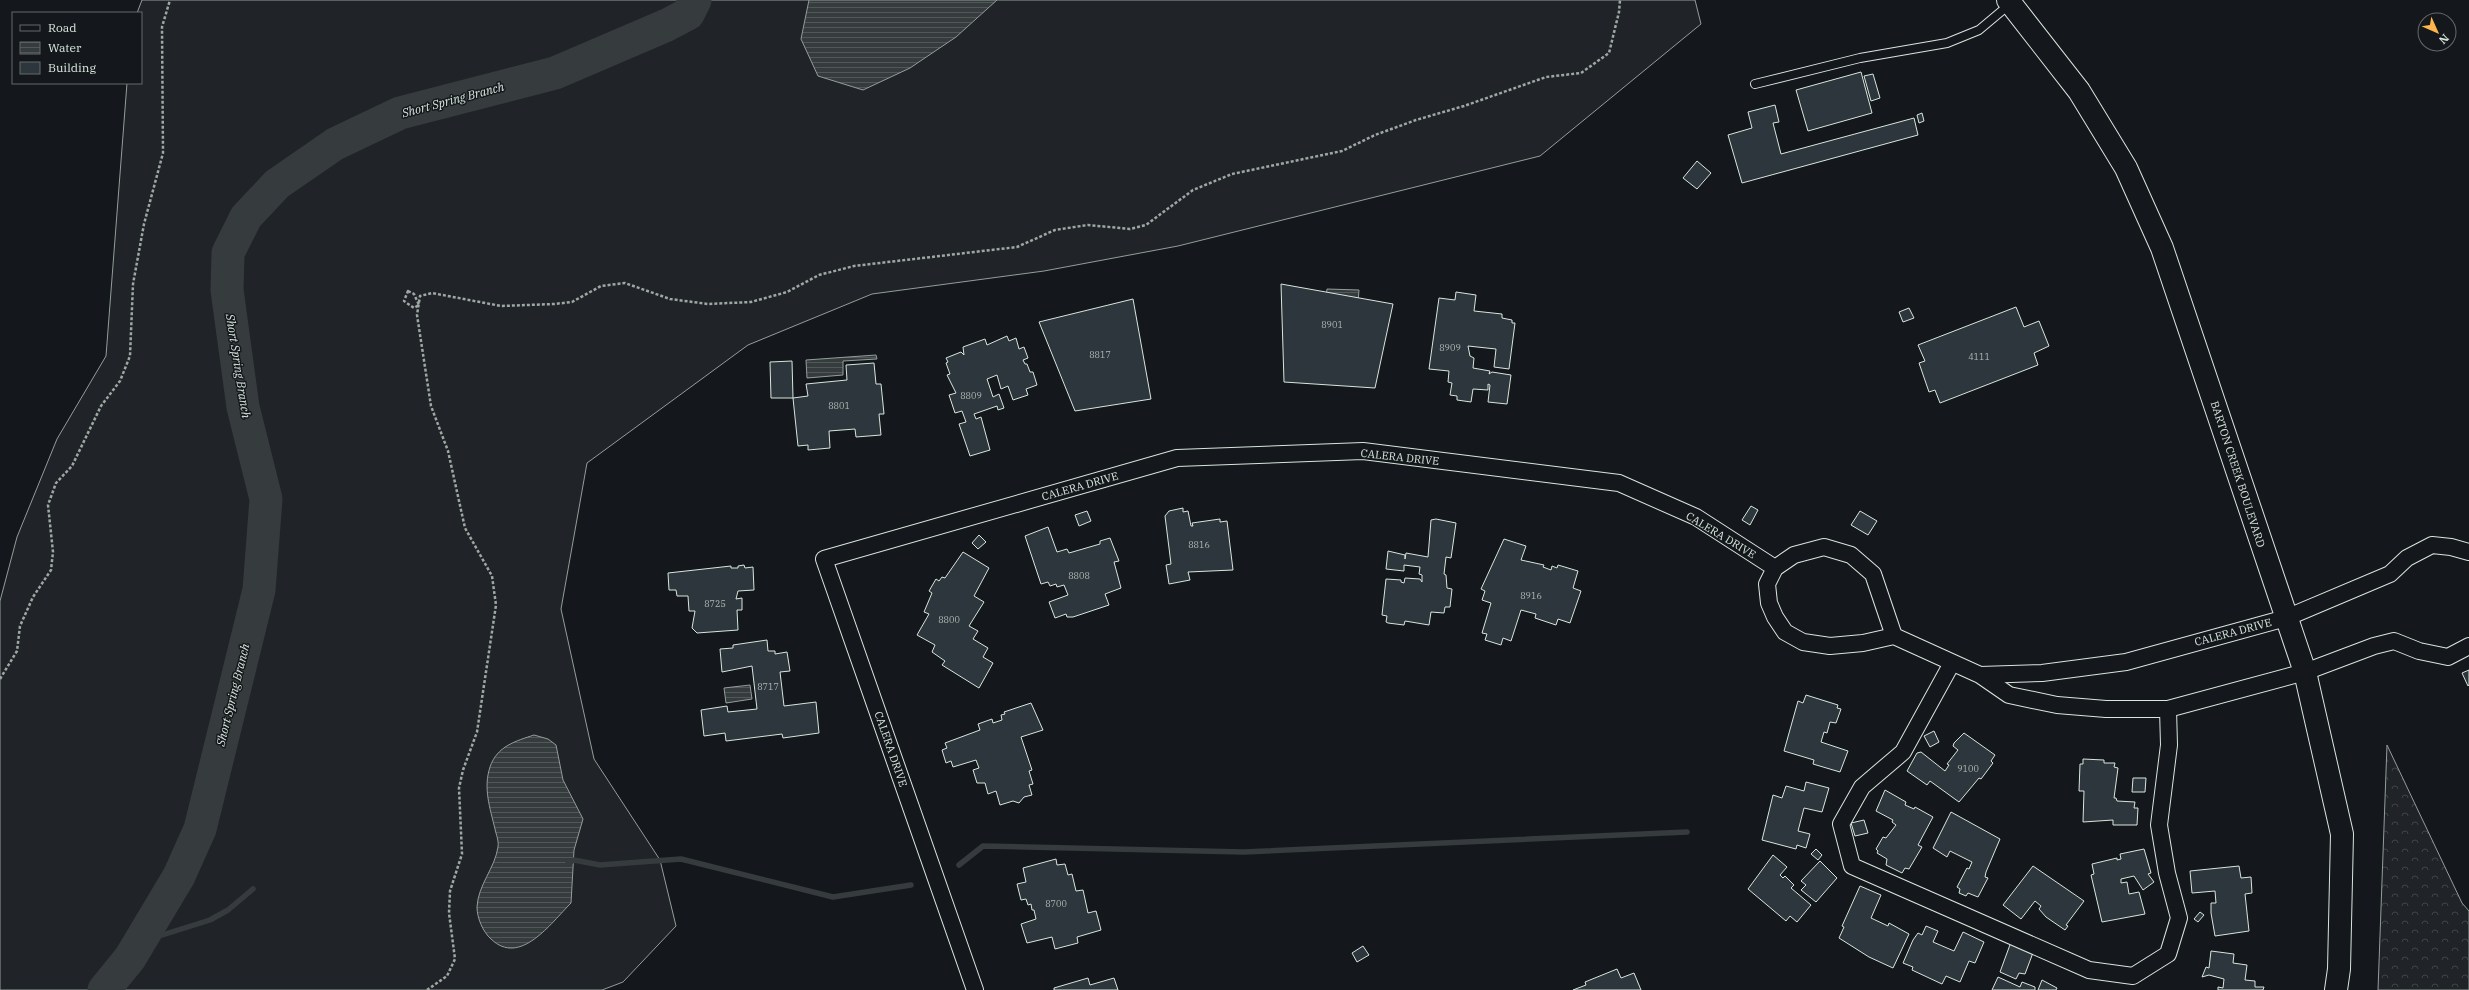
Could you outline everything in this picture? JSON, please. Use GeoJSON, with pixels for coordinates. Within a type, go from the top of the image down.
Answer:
{"type":"FeatureCollection","features":[{"type":"Feature","properties":{"kind":"street","name":"BARTON CREEK BOULEVARD"},"geometry":{"type":"LineString","coordinates":[[2009,2],[2078,91],[2126,168],[2162,248],[2305,672],[2342,834],[2339,970],[2336,990]]}},
{"type":"Feature","properties":{"kind":"street","name":"CALERA DRIVE"},"geometry":{"type":"LineString","coordinates":[[975,990],[824,559],[1176,458],[1363,451],[1619,483],[1696,517],[1775,568]]}},
{"type":"Feature","properties":{"kind":"street","name":"CALERA DRIVE"},"geometry":{"type":"LineString","coordinates":[[1980,675],[2042,673],[2126,662],[2286,618],[2390,574],[2407,558],[2432,545],[2451,547],[2469,552]]}},
{"type":"Feature","properties":{"kind":"street"},"geometry":{"type":"LineString","coordinates":[[1824,547],[1851,555],[1873,574],[1894,636],[1864,643],[1830,646],[1803,642],[1785,632],[1775,617],[1770,603],[1767,584],[1775,568],[1794,555],[1824,547]]}},
{"type":"Feature","properties":{"kind":"street","name":"CALERA DRIVE"},"geometry":{"type":"LineString","coordinates":[[1894,636],[1980,675],[2009,695],[2057,705],[2106,709],[2168,709],[2305,672],[2374,646],[2394,641],[2419,651],[2448,657],[2469,646]]}},
{"type":"Feature","properties":{"kind":"street"},"geometry":{"type":"LineString","coordinates":[[1952,663],[1903,752],[1862,787],[1841,824],[1852,866],[2089,970],[2133,976],[2168,954],[2179,918],[2167,874],[2159,825],[2169,746],[2168,709]]}},
{"type":"Feature","properties":{"kind":"lane"},"geometry":{"type":"LineString","coordinates":[[1754,84],[1860,58],[1947,43],[1979,30],[2009,2]]}},
{"type":"Feature","properties":{"kind":"path"},"geometry":{"type":"LineString","coordinates":[[0,680],[17,651],[20,626],[33,597],[51,570],[53,552],[48,505],[56,483],[72,466],[101,406],[120,381],[130,356],[133,284],[144,224],[163,153],[162,27],[170,0]]}},
{"type":"Feature","properties":{"kind":"path"},"geometry":{"type":"LineString","coordinates":[[427,990],[447,976],[455,959],[449,913],[450,891],[462,854],[459,788],[463,770],[477,732],[496,605],[492,576],[465,528],[448,451],[431,406],[417,315],[420,296],[432,293],[501,306],[554,304],[572,302],[601,286],[625,283],[670,299],[708,304],[751,302],[786,292],[819,275],[854,266],[1017,247],[1062,229],[1088,225],[1130,228],[1146,225],[1193,190],[1232,174],[1342,151],[1375,135],[1416,120],[1464,106],[1546,77],[1580,73],[1609,53],[1619,12],[1620,0]]}},
{"type":"Feature","properties":{"kind":"path"},"geometry":{"type":"LineString","coordinates":[[408,291],[414,294],[419,305],[414,308],[404,301],[408,291]]}},
{"type":"Feature","properties":{"kind":"green space"},"geometry":{"type":"Polygon","coordinates":[[[142,0],[1695,0],[1701,24],[1540,156],[1178,246],[1044,271],[872,294],[748,345],[587,463],[561,609],[594,759],[660,860],[676,926],[623,982],[602,990],[0,990],[0,601],[17,537],[57,439],[106,356],[127,84],[142,84],[142,12],[137,12],[142,0]]]}},
{"type":"Feature","properties":{"kind":"green space"},"geometry":{"type":"Polygon","coordinates":[[[2387,745],[2462,903],[2469,911],[2469,990],[2378,990],[2387,745]]]}},
{"type":"Feature","properties":{"kind":"water"},"geometry":{"type":"Polygon","coordinates":[[[809,0],[997,0],[956,37],[910,68],[863,90],[818,76],[801,39],[809,0]]]}},
{"type":"Feature","properties":{"kind":"water"},"geometry":{"type":"Polygon","coordinates":[[[1327,289],[1359,290],[1358,303],[1326,297],[1327,289]]]}},
{"type":"Feature","properties":{"kind":"water"},"geometry":{"type":"Polygon","coordinates":[[[876,355],[877,359],[843,361],[843,375],[807,378],[806,360],[876,355]]]}},
{"type":"Feature","properties":{"kind":"water"},"geometry":{"type":"Polygon","coordinates":[[[750,685],[752,699],[726,703],[724,688],[750,685]]]}},
{"type":"Feature","properties":{"kind":"water"},"geometry":{"type":"Polygon","coordinates":[[[534,735],[548,739],[556,745],[563,780],[583,819],[574,850],[571,903],[545,931],[524,945],[513,948],[502,946],[485,933],[477,911],[480,891],[494,862],[498,845],[488,798],[487,783],[490,767],[497,754],[508,745],[534,735]]]}},
{"type":"Feature","properties":{"kind":"building"},"geometry":{"type":"Polygon","coordinates":[[[1861,72],[1872,113],[1808,131],[1796,90],[1861,72]]]}},
{"type":"Feature","properties":{"kind":"building"},"geometry":{"type":"Polygon","coordinates":[[[1873,74],[1880,98],[1871,101],[1864,76],[1873,74]]]}},
{"type":"Feature","properties":{"kind":"building"},"geometry":{"type":"Polygon","coordinates":[[[1775,105],[1779,122],[1773,123],[1781,154],[1914,118],[1918,135],[1742,183],[1728,135],[1752,128],[1748,112],[1775,105]]]}},
{"type":"Feature","properties":{"kind":"building"},"geometry":{"type":"Polygon","coordinates":[[[1922,113],[1924,121],[1919,123],[1917,115],[1922,113]]]}},
{"type":"Feature","properties":{"kind":"building"},"geometry":{"type":"Polygon","coordinates":[[[1697,161],[1711,173],[1697,189],[1683,178],[1697,161]]]}},
{"type":"Feature","properties":{"kind":"building"},"geometry":{"type":"Polygon","coordinates":[[[1281,284],[1393,304],[1375,388],[1284,382],[1281,284]]]}},
{"type":"Feature","properties":{"kind":"building"},"geometry":{"type":"Polygon","coordinates":[[[1456,292],[1476,295],[1474,311],[1502,314],[1502,318],[1512,320],[1512,323],[1515,323],[1509,369],[1494,367],[1496,349],[1468,346],[1470,356],[1474,358],[1473,368],[1490,371],[1489,374],[1492,372],[1511,375],[1507,404],[1488,402],[1490,385],[1488,384],[1488,390],[1473,389],[1471,402],[1457,400],[1457,396],[1450,395],[1452,383],[1448,382],[1449,371],[1429,369],[1439,298],[1455,300],[1456,292]]]}},
{"type":"Feature","properties":{"kind":"building"},"geometry":{"type":"Polygon","coordinates":[[[1133,299],[1151,399],[1075,411],[1039,322],[1133,299]]]}},
{"type":"Feature","properties":{"kind":"building"},"geometry":{"type":"Polygon","coordinates":[[[2016,307],[2024,327],[2039,321],[2049,346],[2034,353],[2038,365],[1940,403],[1935,390],[1929,392],[1919,363],[1925,361],[1918,345],[2016,307]]]}},
{"type":"Feature","properties":{"kind":"building"},"geometry":{"type":"Polygon","coordinates":[[[1909,308],[1914,318],[1903,322],[1899,312],[1909,308]]]}},
{"type":"Feature","properties":{"kind":"building"},"geometry":{"type":"Polygon","coordinates":[[[1007,336],[1009,341],[1016,338],[1019,349],[1024,347],[1028,358],[1023,360],[1025,364],[1027,364],[1030,372],[1033,372],[1037,385],[1026,389],[1028,395],[1013,400],[1008,386],[1001,389],[997,375],[987,379],[993,397],[999,394],[1004,408],[998,410],[997,406],[974,414],[976,419],[981,417],[990,450],[970,456],[959,424],[966,422],[962,411],[955,413],[949,395],[956,393],[947,375],[950,374],[946,363],[948,362],[946,358],[961,352],[964,355],[963,347],[985,339],[987,345],[1007,336]]]}},
{"type":"Feature","properties":{"kind":"building"},"geometry":{"type":"Polygon","coordinates":[[[792,361],[793,398],[771,398],[770,362],[792,361]]]}},
{"type":"Feature","properties":{"kind":"building"},"geometry":{"type":"Polygon","coordinates":[[[874,363],[876,384],[881,384],[884,414],[879,414],[881,435],[856,437],[855,429],[829,431],[830,448],[808,450],[808,445],[798,446],[793,398],[808,396],[806,384],[847,380],[846,365],[874,363]]]}},
{"type":"Feature","properties":{"kind":"building"},"geometry":{"type":"Polygon","coordinates":[[[1751,506],[1758,510],[1750,525],[1742,520],[1751,506]]]}},
{"type":"Feature","properties":{"kind":"building"},"geometry":{"type":"Polygon","coordinates":[[[1183,508],[1183,512],[1188,511],[1191,526],[1193,526],[1192,523],[1220,519],[1220,522],[1227,521],[1233,570],[1188,572],[1190,580],[1169,584],[1166,565],[1171,564],[1165,516],[1169,511],[1183,508]]]}},
{"type":"Feature","properties":{"kind":"building"},"geometry":{"type":"Polygon","coordinates":[[[1087,511],[1091,521],[1079,526],[1075,515],[1087,511]]]}},
{"type":"Feature","properties":{"kind":"building"},"geometry":{"type":"Polygon","coordinates":[[[1860,511],[1877,521],[1868,535],[1851,525],[1860,511]]]}},
{"type":"Feature","properties":{"kind":"building"},"geometry":{"type":"Polygon","coordinates":[[[1436,519],[1456,523],[1451,558],[1446,557],[1444,574],[1446,575],[1447,588],[1452,589],[1450,607],[1445,607],[1444,613],[1431,612],[1429,625],[1405,621],[1404,625],[1388,623],[1386,622],[1387,616],[1382,615],[1386,579],[1401,580],[1401,582],[1404,583],[1405,578],[1420,579],[1422,582],[1422,575],[1419,574],[1420,567],[1404,565],[1404,571],[1386,569],[1388,551],[1405,555],[1405,559],[1406,553],[1428,557],[1431,520],[1436,519]]]}},
{"type":"Feature","properties":{"kind":"building"},"geometry":{"type":"Polygon","coordinates":[[[1048,527],[1057,552],[1067,549],[1069,553],[1100,544],[1100,541],[1110,538],[1119,561],[1114,562],[1121,588],[1105,594],[1109,605],[1073,617],[1067,617],[1066,614],[1055,618],[1049,602],[1068,595],[1064,585],[1057,587],[1056,584],[1050,586],[1048,582],[1041,584],[1025,536],[1048,527]]]}},
{"type":"Feature","properties":{"kind":"building"},"geometry":{"type":"Polygon","coordinates":[[[979,535],[986,542],[978,549],[972,543],[979,535]]]}},
{"type":"Feature","properties":{"kind":"building"},"geometry":{"type":"Polygon","coordinates":[[[1504,539],[1526,546],[1521,560],[1544,565],[1543,567],[1551,570],[1552,566],[1557,568],[1558,565],[1578,571],[1573,588],[1581,591],[1570,623],[1558,619],[1556,625],[1535,618],[1536,614],[1521,610],[1511,641],[1503,638],[1501,645],[1485,640],[1487,634],[1482,633],[1491,603],[1482,600],[1485,591],[1481,589],[1504,539]]]}},
{"type":"Feature","properties":{"kind":"building"},"geometry":{"type":"Polygon","coordinates":[[[963,552],[989,568],[974,596],[984,602],[969,626],[978,631],[973,639],[988,648],[983,657],[993,663],[979,688],[942,665],[945,661],[932,652],[935,645],[917,635],[929,614],[924,612],[932,593],[929,591],[936,579],[939,581],[942,577],[945,578],[963,552]]]}},
{"type":"Feature","properties":{"kind":"building"},"geometry":{"type":"Polygon","coordinates":[[[744,565],[745,568],[753,567],[754,590],[738,591],[736,599],[742,598],[742,610],[737,610],[738,630],[697,633],[692,628],[695,611],[689,611],[688,596],[677,596],[676,590],[669,590],[668,573],[731,566],[731,568],[738,568],[738,566],[744,565]]]}},
{"type":"Feature","properties":{"kind":"building"},"geometry":{"type":"Polygon","coordinates":[[[767,640],[768,651],[775,651],[775,654],[787,652],[790,671],[780,672],[784,706],[816,702],[819,733],[783,738],[782,734],[726,741],[725,733],[704,736],[701,710],[727,706],[728,712],[757,709],[752,666],[722,672],[720,649],[733,648],[733,645],[767,640]]]}},
{"type":"Feature","properties":{"kind":"building"},"geometry":{"type":"Polygon","coordinates":[[[2469,670],[2469,685],[2468,686],[2462,673],[2469,670]]]}},
{"type":"Feature","properties":{"kind":"building"},"geometry":{"type":"Polygon","coordinates":[[[1806,695],[1838,705],[1837,708],[1841,709],[1836,723],[1830,722],[1827,733],[1824,732],[1821,742],[1848,751],[1840,772],[1813,764],[1814,760],[1784,751],[1798,701],[1803,703],[1806,695]]]}},
{"type":"Feature","properties":{"kind":"building"},"geometry":{"type":"Polygon","coordinates":[[[1031,703],[1043,730],[1021,737],[1032,770],[1029,771],[1033,784],[1029,785],[1032,795],[1024,797],[1019,803],[1013,801],[1000,805],[996,791],[988,794],[985,783],[977,783],[973,770],[979,768],[976,760],[953,767],[951,761],[946,763],[942,750],[947,748],[945,743],[980,730],[978,724],[992,719],[993,723],[1002,720],[1001,715],[1005,714],[1004,712],[1031,703]]]}},
{"type":"Feature","properties":{"kind":"building"},"geometry":{"type":"Polygon","coordinates":[[[1934,731],[1939,742],[1930,747],[1924,736],[1934,731]]]}},
{"type":"Feature","properties":{"kind":"building"},"geometry":{"type":"Polygon","coordinates":[[[1964,733],[1995,755],[1991,761],[1993,763],[1981,779],[1979,778],[1959,802],[1930,781],[1927,785],[1907,771],[1917,753],[1921,752],[1945,771],[1949,765],[1947,764],[1958,750],[1953,746],[1954,743],[1964,733]]]}},
{"type":"Feature","properties":{"kind":"building"},"geometry":{"type":"Polygon","coordinates":[[[2083,759],[2104,760],[2104,763],[2115,763],[2114,767],[2118,768],[2114,798],[2116,798],[2117,801],[2135,802],[2134,808],[2138,808],[2137,825],[2113,825],[2113,820],[2083,822],[2084,791],[2079,791],[2080,764],[2083,764],[2083,759]]]}},
{"type":"Feature","properties":{"kind":"building"},"geometry":{"type":"Polygon","coordinates":[[[2133,778],[2146,778],[2145,792],[2132,792],[2133,778]]]}},
{"type":"Feature","properties":{"kind":"building"},"geometry":{"type":"Polygon","coordinates":[[[1806,782],[1829,788],[1822,812],[1804,808],[1798,831],[1810,834],[1806,848],[1797,845],[1796,849],[1762,840],[1773,795],[1782,798],[1786,786],[1804,791],[1806,782]]]}},
{"type":"Feature","properties":{"kind":"building"},"geometry":{"type":"Polygon","coordinates":[[[1885,790],[1906,802],[1905,805],[1914,809],[1915,807],[1933,817],[1918,845],[1922,847],[1909,869],[1905,868],[1902,873],[1886,865],[1887,859],[1877,853],[1878,851],[1876,849],[1883,837],[1886,838],[1896,825],[1892,822],[1893,820],[1876,811],[1885,790]]]}},
{"type":"Feature","properties":{"kind":"building"},"geometry":{"type":"Polygon","coordinates":[[[1951,812],[2000,839],[1986,872],[1985,877],[1988,878],[1978,897],[1968,893],[1966,896],[1959,893],[1960,889],[1957,887],[1967,868],[1969,869],[1972,862],[1950,851],[1947,857],[1933,848],[1951,812]]]}},
{"type":"Feature","properties":{"kind":"building"},"geometry":{"type":"Polygon","coordinates":[[[1864,820],[1868,833],[1855,836],[1851,823],[1864,820]]]}},
{"type":"Feature","properties":{"kind":"building"},"geometry":{"type":"Polygon","coordinates":[[[1816,849],[1822,855],[1818,860],[1811,854],[1816,849]]]}},
{"type":"Feature","properties":{"kind":"building"},"geometry":{"type":"Polygon","coordinates":[[[2144,849],[2151,873],[2148,874],[2154,882],[2143,890],[2134,876],[2121,879],[2121,883],[2127,882],[2129,894],[2139,892],[2145,914],[2102,922],[2091,875],[2094,874],[2092,864],[2117,858],[2117,860],[2121,859],[2120,854],[2144,849]]]}},
{"type":"Feature","properties":{"kind":"building"},"geometry":{"type":"Polygon","coordinates":[[[1773,855],[1787,867],[1780,875],[1783,878],[1785,876],[1794,885],[1791,888],[1811,905],[1797,922],[1790,916],[1786,921],[1748,889],[1773,855]]]}},
{"type":"Feature","properties":{"kind":"building"},"geometry":{"type":"Polygon","coordinates":[[[1056,859],[1057,865],[1065,864],[1068,875],[1072,874],[1076,891],[1083,890],[1088,913],[1096,911],[1101,930],[1077,937],[1078,943],[1055,949],[1052,937],[1027,943],[1021,924],[1036,919],[1031,904],[1028,905],[1026,899],[1021,900],[1017,884],[1026,882],[1023,868],[1056,859]]]}},
{"type":"Feature","properties":{"kind":"building"},"geometry":{"type":"Polygon","coordinates":[[[1820,861],[1837,878],[1816,902],[1801,890],[1806,885],[1801,881],[1820,861]]]}},
{"type":"Feature","properties":{"kind":"building"},"geometry":{"type":"Polygon","coordinates":[[[2033,866],[2084,901],[2066,925],[2068,926],[2065,930],[2046,917],[2039,909],[2041,906],[2035,901],[2021,919],[2003,905],[2033,866]]]}},
{"type":"Feature","properties":{"kind":"building"},"geometry":{"type":"Polygon","coordinates":[[[2239,866],[2241,878],[2251,877],[2252,893],[2245,894],[2249,931],[2215,936],[2211,913],[2211,903],[2216,903],[2215,891],[2192,893],[2190,871],[2239,866]]]}},
{"type":"Feature","properties":{"kind":"building"},"geometry":{"type":"Polygon","coordinates":[[[1860,886],[1881,895],[1871,918],[1888,926],[1889,923],[1909,934],[1893,968],[1869,957],[1839,938],[1844,927],[1842,926],[1860,886]]]}},
{"type":"Feature","properties":{"kind":"building"},"geometry":{"type":"Polygon","coordinates":[[[2200,912],[2204,915],[2198,922],[2194,919],[2200,912]]]}},
{"type":"Feature","properties":{"kind":"building"},"geometry":{"type":"Polygon","coordinates":[[[1926,926],[1938,931],[1933,942],[1954,951],[1963,932],[1984,942],[1975,963],[1969,961],[1960,982],[1946,976],[1942,984],[1912,970],[1913,967],[1903,963],[1913,940],[1918,933],[1922,935],[1926,926]]]}},
{"type":"Feature","properties":{"kind":"building"},"geometry":{"type":"Polygon","coordinates":[[[2011,942],[2034,950],[2025,974],[2019,973],[2016,979],[2000,972],[2011,942]]]}},
{"type":"Feature","properties":{"kind":"building"},"geometry":{"type":"Polygon","coordinates":[[[1363,946],[1369,955],[1357,962],[1352,953],[1363,946]]]}},
{"type":"Feature","properties":{"kind":"building"},"geometry":{"type":"Polygon","coordinates":[[[2211,951],[2234,954],[2233,963],[2247,965],[2245,980],[2255,981],[2255,987],[2264,987],[2263,990],[2218,990],[2218,987],[2223,988],[2224,979],[2209,975],[2202,977],[2206,967],[2209,968],[2211,951]]]}},
{"type":"Feature","properties":{"kind":"building"},"geometry":{"type":"Polygon","coordinates":[[[1617,969],[1621,978],[1634,973],[1641,990],[1573,990],[1586,985],[1585,982],[1617,969]]]}},
{"type":"Feature","properties":{"kind":"building"},"geometry":{"type":"Polygon","coordinates":[[[1998,977],[2020,987],[2022,982],[2035,987],[2035,990],[1992,990],[1998,977]]]}},
{"type":"Feature","properties":{"kind":"building"},"geometry":{"type":"Polygon","coordinates":[[[1088,978],[1090,985],[1114,978],[1118,990],[1054,990],[1054,988],[1088,978]]]}},
{"type":"Feature","properties":{"kind":"building"},"geometry":{"type":"Polygon","coordinates":[[[2042,980],[2057,988],[2056,990],[2038,990],[2042,980]]]}},
{"type":"Feature","properties":{"kind":"waterway","name":"Short Spring Branch"},"geometry":{"type":"LineString","coordinates":[[104,990],[130,958],[179,876],[200,829],[259,590],[266,499],[243,407],[227,290],[228,253],[246,217],[277,184],[335,144],[400,113],[555,73],[667,25],[688,14],[695,0]]}},
{"type":"Feature","properties":{"kind":"waterway"},"geometry":{"type":"LineString","coordinates":[[959,865],[983,846],[1244,852],[1687,832]]}},
{"type":"Feature","properties":{"kind":"waterway"},"geometry":{"type":"LineString","coordinates":[[568,863],[574,860],[600,865],[681,859],[833,897],[911,885]]}},
{"type":"Feature","properties":{"kind":"waterway"},"geometry":{"type":"LineString","coordinates":[[140,942],[210,920],[228,910],[253,889]]}}]}
